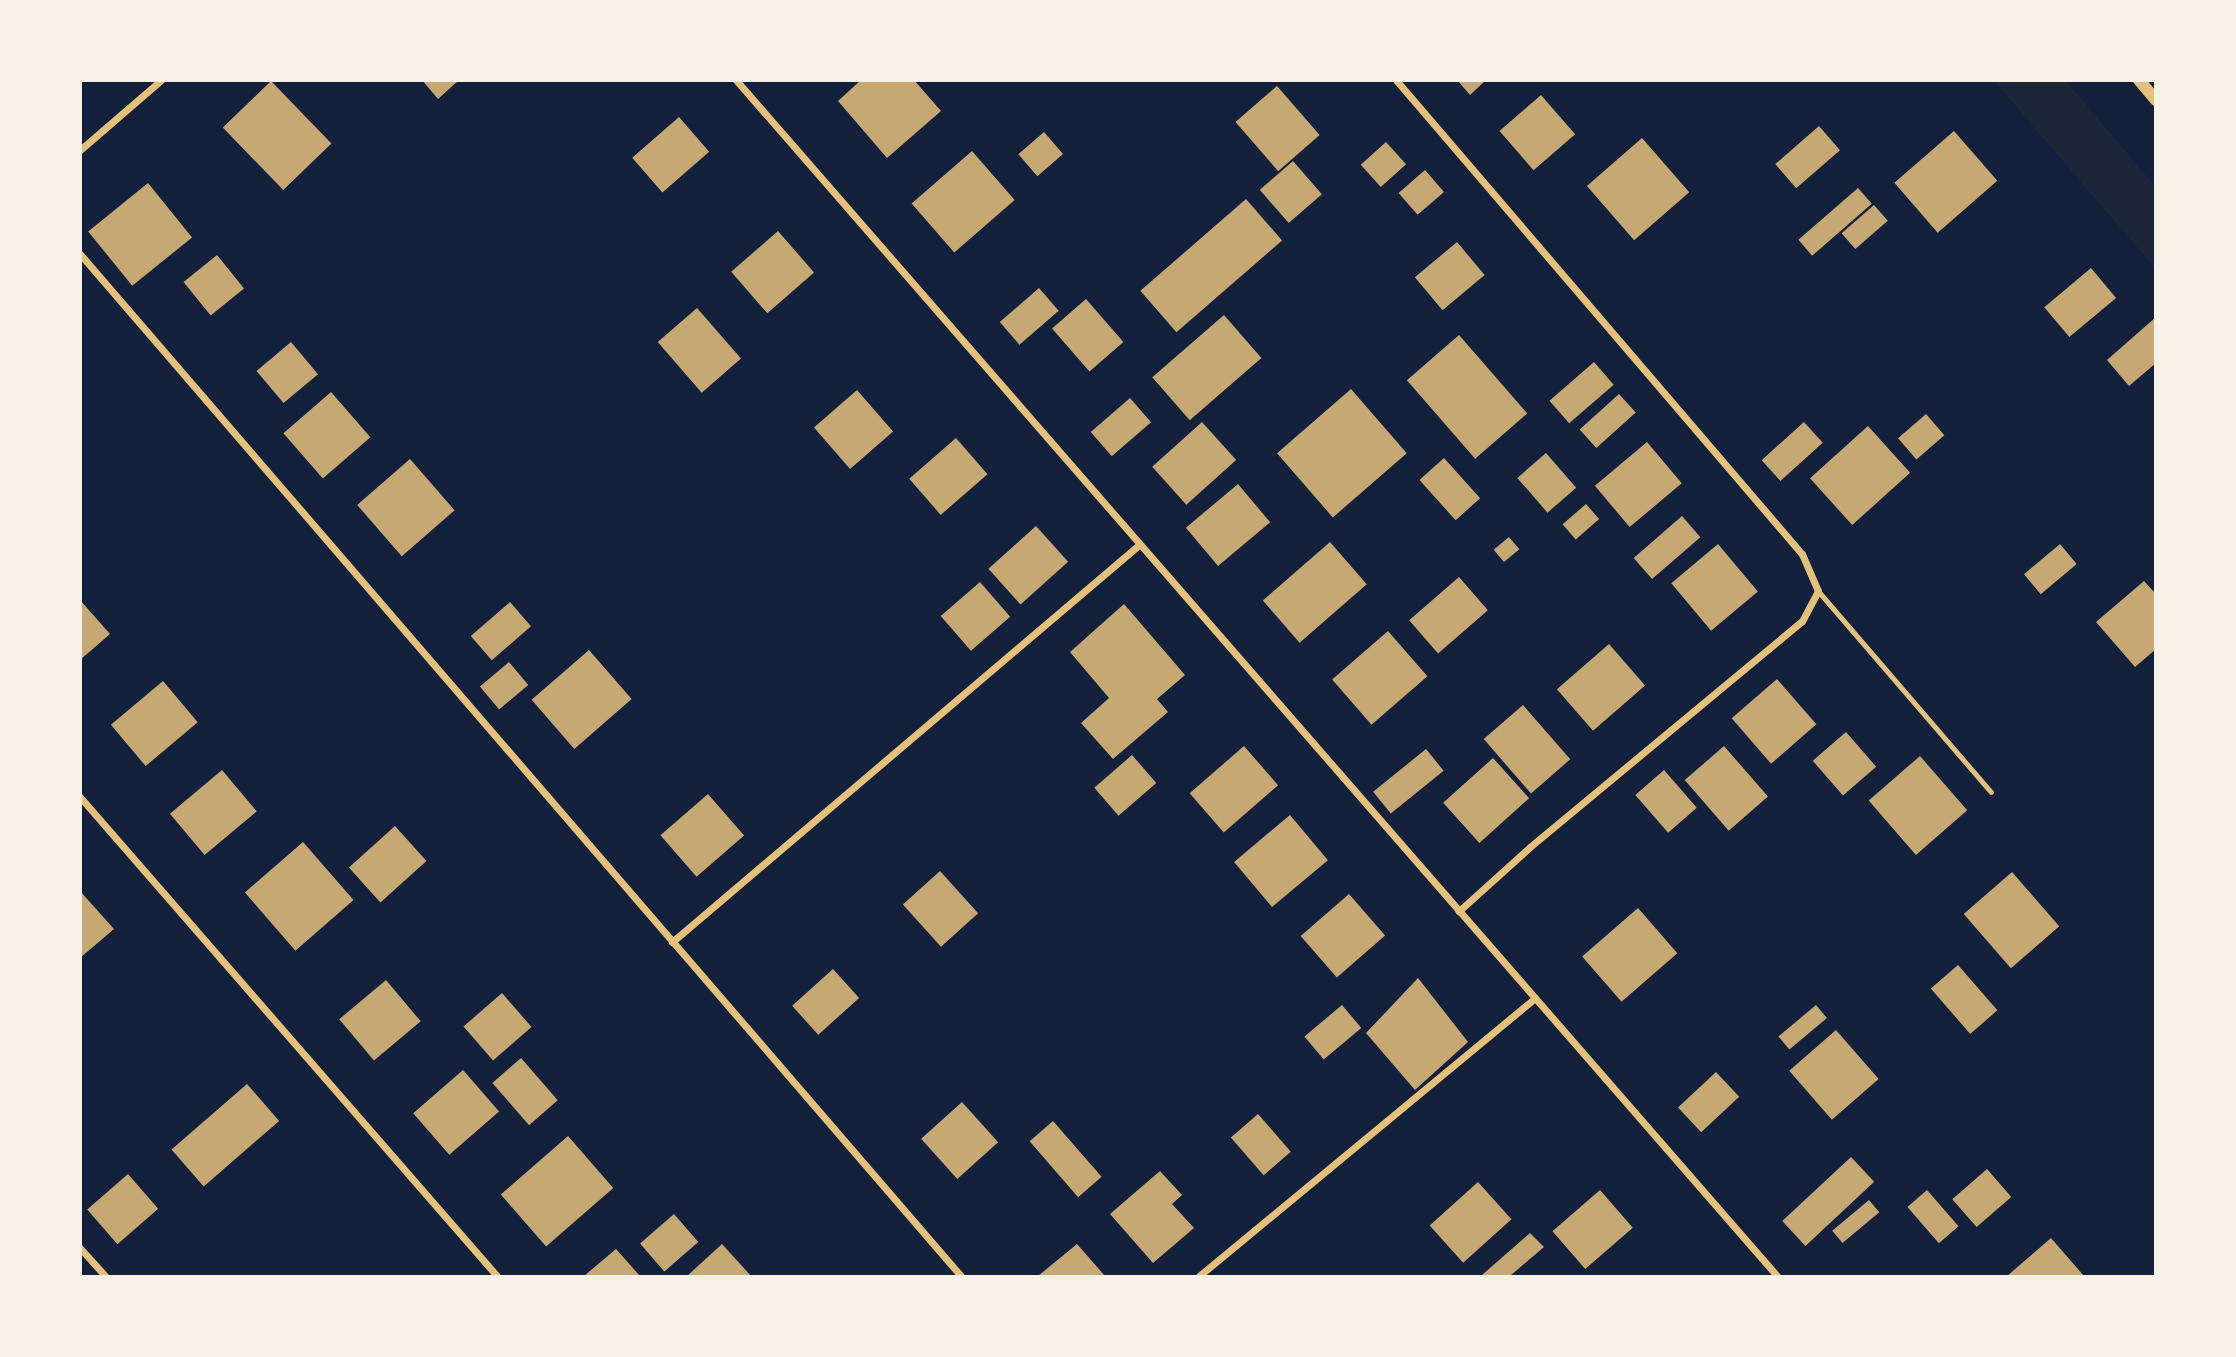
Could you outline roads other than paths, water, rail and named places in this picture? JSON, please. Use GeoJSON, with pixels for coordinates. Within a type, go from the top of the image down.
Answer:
{"type":"FeatureCollection","features":[{"type":"Feature","properties":{"kind":"street"},"geometry":{"type":"LineString","coordinates":[[80,150],[161,80]]}},
{"type":"Feature","properties":{"kind":"street"},"geometry":{"type":"LineString","coordinates":[[736,80],[1777,1276]]}},
{"type":"Feature","properties":{"kind":"street"},"geometry":{"type":"LineString","coordinates":[[1396,80],[1802,554],[1818,591],[1802,621],[1530,847],[1459,911]]}},
{"type":"Feature","properties":{"kind":"street"},"geometry":{"type":"LineString","coordinates":[[2139,80],[2155,100]]}},
{"type":"Feature","properties":{"kind":"street"},"geometry":{"type":"LineString","coordinates":[[80,254],[961,1276]]}},
{"type":"Feature","properties":{"kind":"street"},"geometry":{"type":"LineString","coordinates":[[672,942],[1140,544]]}},
{"type":"Feature","properties":{"kind":"street"},"geometry":{"type":"LineString","coordinates":[[80,797],[497,1276]]}},
{"type":"Feature","properties":{"kind":"street"},"geometry":{"type":"LineString","coordinates":[[1199,1276],[1535,998]]}},
{"type":"Feature","properties":{"kind":"street"},"geometry":{"type":"LineString","coordinates":[[80,1248],[105,1276]]}},
{"type":"Feature","properties":{"kind":"lane"},"geometry":{"type":"LineString","coordinates":[[1818,591],[1992,792]]}}]}
